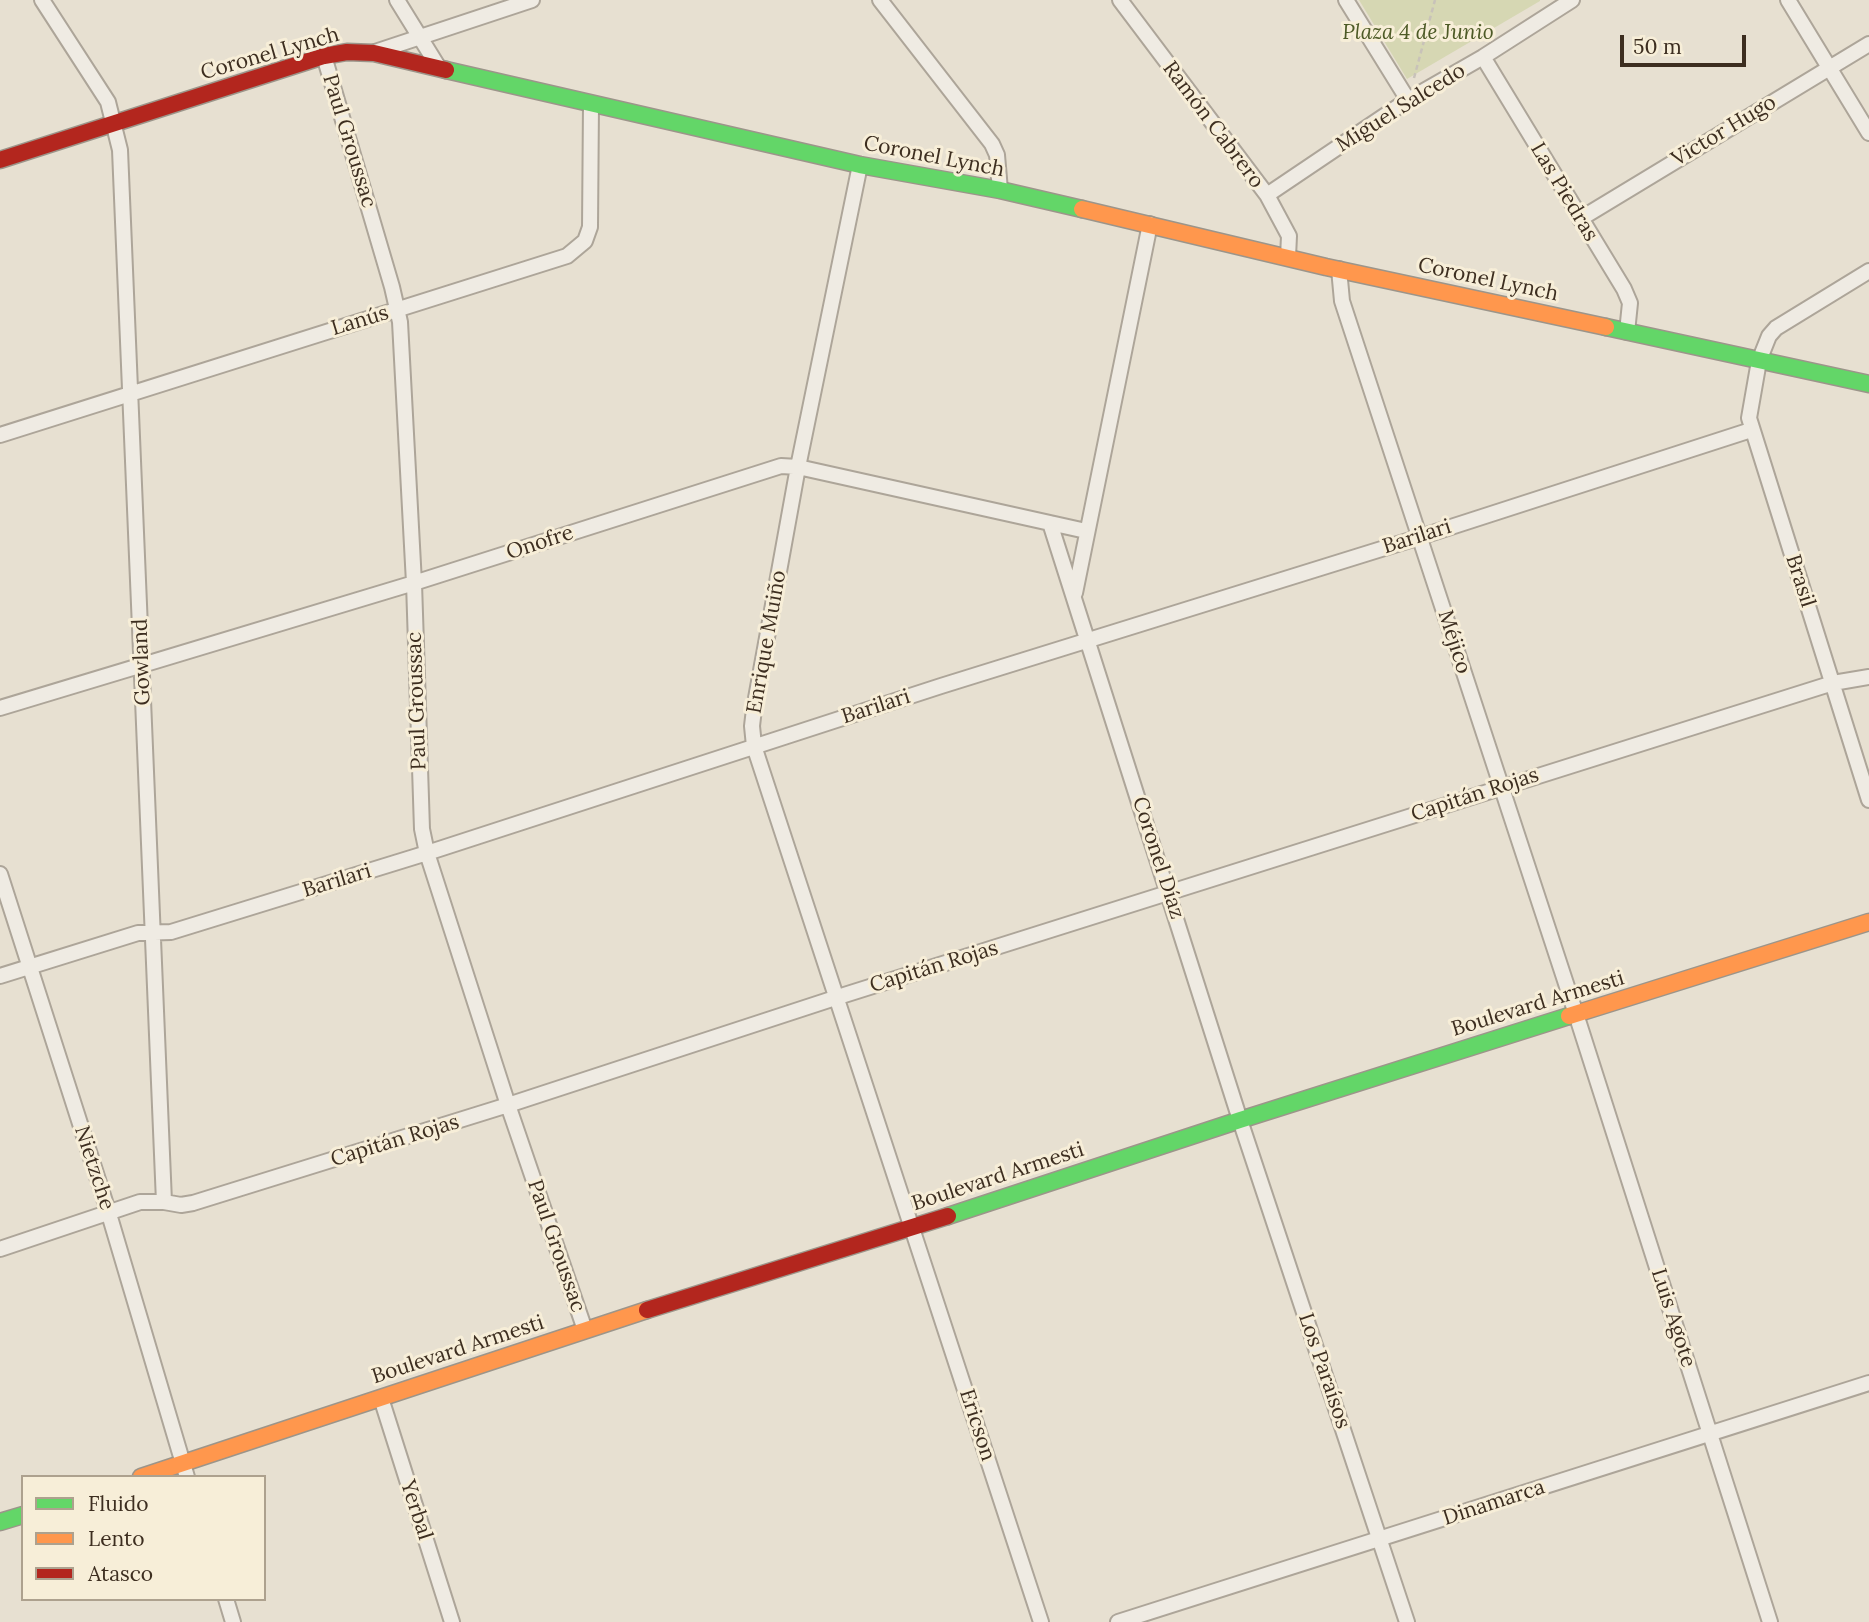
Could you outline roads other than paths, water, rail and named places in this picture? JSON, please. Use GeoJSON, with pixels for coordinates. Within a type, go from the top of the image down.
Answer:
{"type":"FeatureCollection","features":[{"type":"Feature","properties":{"kind":"street","name":"Gowland"},"geometry":{"type":"LineString","coordinates":[[42,0],[108,102],[120,150],[164,1202]]}},
{"type":"Feature","properties":{"kind":"street"},"geometry":{"type":"LineString","coordinates":[[397,0],[439,68]]}},
{"type":"Feature","properties":{"kind":"street"},"geometry":{"type":"LineString","coordinates":[[374,53],[532,0]]}},
{"type":"Feature","properties":{"kind":"street"},"geometry":{"type":"LineString","coordinates":[[880,0],[992,144],[997,155],[1000,190]]}},
{"type":"Feature","properties":{"kind":"street","name":"Ramón Cabrero"},"geometry":{"type":"LineString","coordinates":[[1120,0],[1266,195],[1289,236],[1288,257]]}},
{"type":"Feature","properties":{"kind":"street"},"geometry":{"type":"LineString","coordinates":[[1346,0],[1408,100]]}},
{"type":"Feature","properties":{"kind":"street"},"geometry":{"type":"LineString","coordinates":[[1788,0],[1869,133]]}},
{"type":"Feature","properties":{"kind":"street","name":"Miguel Salcedo"},"geometry":{"type":"LineString","coordinates":[[1266,195],[1408,100],[1483,57],[1566,1]]}},
{"type":"Feature","properties":{"kind":"street","name":"Victor Hugo"},"geometry":{"type":"LineString","coordinates":[[1580,219],[1869,44]]}},
{"type":"Feature","properties":{"kind":"street","name":"Coronel Lynch"},"geometry":{"type":"LineString","coordinates":[[0,160],[324,56],[347,52],[374,53],[860,165],[1000,190],[1339,269],[1869,384]]}},
{"type":"Feature","properties":{"kind":"street","name":"Paul Groussac"},"geometry":{"type":"LineString","coordinates":[[324,56],[398,309],[414,583],[420,814],[428,853],[508,1105],[585,1330]]}},
{"type":"Feature","properties":{"kind":"street","name":"Las Piedras"},"geometry":{"type":"LineString","coordinates":[[1483,57],[1627,296],[1630,314],[1627,332]]}},
{"type":"Feature","properties":{"kind":"street","name":"Lanús"},"geometry":{"type":"LineString","coordinates":[[0,435],[567,256],[585,241],[590,227],[591,104]]}},
{"type":"Feature","properties":{"kind":"street","name":"Enrique Muiño"},"geometry":{"type":"LineString","coordinates":[[860,165],[798,467],[752,726],[754,746],[913,1227]]}},
{"type":"Feature","properties":{"kind":"street","name":"Coronel Díaz"},"geometry":{"type":"LineString","coordinates":[[1074,596],[1150,224]]}},
{"type":"Feature","properties":{"kind":"street","name":"Méjico"},"geometry":{"type":"LineString","coordinates":[[1339,269],[1342,301],[1576,1014]]}},
{"type":"Feature","properties":{"kind":"street","name":"Brasil"},"geometry":{"type":"LineString","coordinates":[[1869,271],[1776,328],[1769,336],[1759,361],[1749,409],[1751,430],[1869,800]]}},
{"type":"Feature","properties":{"kind":"street","name":"Barilari"},"geometry":{"type":"LineString","coordinates":[[0,976],[138,933],[172,932],[428,853],[754,746],[1751,430]]}},
{"type":"Feature","properties":{"kind":"street","name":"Onofre"},"geometry":{"type":"LineString","coordinates":[[0,708],[414,583],[781,466],[798,467],[1086,531]]}},
{"type":"Feature","properties":{"kind":"street","name":"Coronel Díaz"},"geometry":{"type":"LineString","coordinates":[[1050,523],[1240,1120]]}},
{"type":"Feature","properties":{"kind":"street","name":"Capitán Rojas"},"geometry":{"type":"LineString","coordinates":[[0,1249],[141,1202],[181,1205],[194,1203],[1833,682],[1869,677]]}},
{"type":"Feature","properties":{"kind":"street","name":"Nietzche"},"geometry":{"type":"LineString","coordinates":[[0,874],[109,1214],[185,1470]]}},
{"type":"Feature","properties":{"kind":"street","name":"Boulevard Armesti"},"geometry":{"type":"LineString","coordinates":[[154,1475],[185,1470],[381,1398],[585,1330],[1869,922]]}},
{"type":"Feature","properties":{"kind":"street","name":"Luis Agote"},"geometry":{"type":"LineString","coordinates":[[1576,1014],[1770,1622]]}},
{"type":"Feature","properties":{"kind":"street","name":"Los Paraísos"},"geometry":{"type":"LineString","coordinates":[[1240,1120],[1407,1622]]}},
{"type":"Feature","properties":{"kind":"street","name":"Ericson"},"geometry":{"type":"LineString","coordinates":[[913,1227],[1041,1622]]}},
{"type":"Feature","properties":{"kind":"street","name":"Dinamarca"},"geometry":{"type":"LineString","coordinates":[[1118,1622],[1869,1383]]}},
{"type":"Feature","properties":{"kind":"street","name":"Yerbal"},"geometry":{"type":"LineString","coordinates":[[381,1398],[452,1622]]}},
{"type":"Feature","properties":{"kind":"street"},"geometry":{"type":"LineString","coordinates":[[0,1522],[21,1516]]}},
{"type":"Feature","properties":{"kind":"street"},"geometry":{"type":"LineString","coordinates":[[227,1601],[233,1622]]}},
{"type":"Feature","properties":{"kind":"park label","name":"Plaza 4 de Junio"},"geometry":{"type":"Point","coordinates":[1418,33]}}]}
